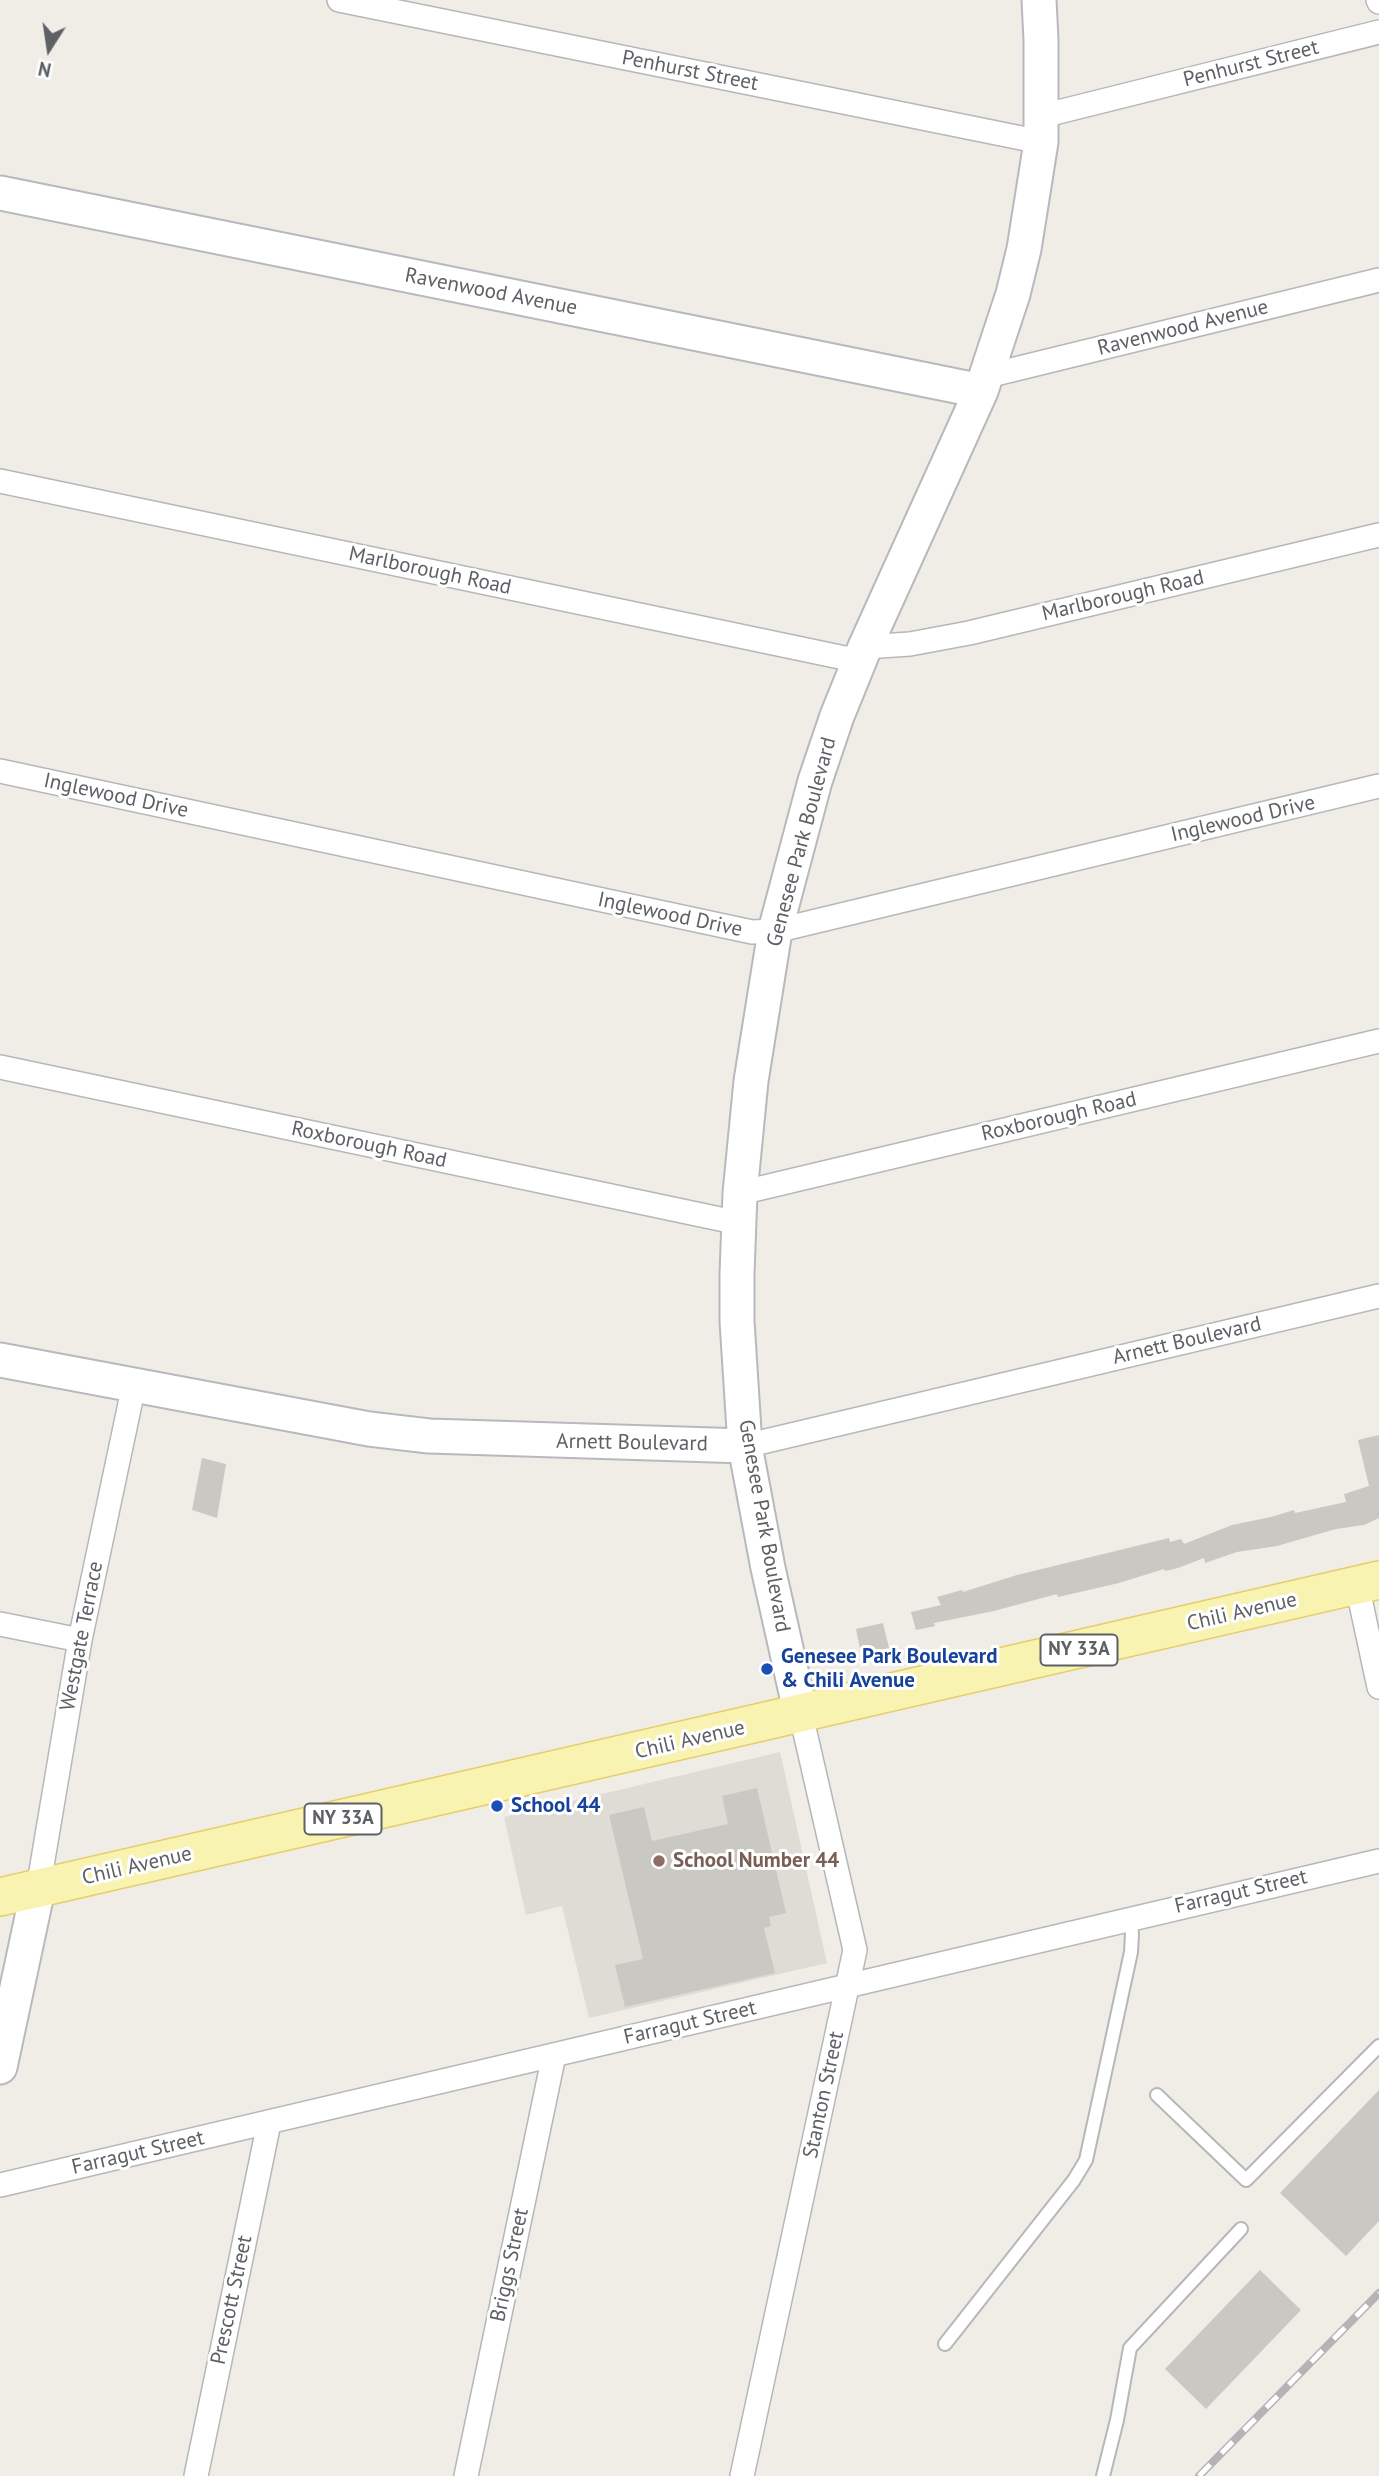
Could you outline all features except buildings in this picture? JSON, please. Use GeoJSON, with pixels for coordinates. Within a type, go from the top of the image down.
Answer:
{"type":"FeatureCollection","features":[{"type":"Feature","properties":{"kind":"main road","name":"Chili Avenue"},"geometry":{"type":"LineString","coordinates":[[0,1897],[1368,1583]]}},
{"type":"Feature","properties":{"kind":"street","name":"Penhurst Street"},"geometry":{"type":"LineString","coordinates":[[339,0],[1041,129],[1379,32]]}},
{"type":"Feature","properties":{"kind":"street","name":"Genesee Park Boulevard"},"geometry":{"type":"LineString","coordinates":[[801,1715],[768,1568],[746,1446],[737,1321],[739,1208],[751,1081],[775,931],[815,781],[862,654],[984,384],[1013,294],[1024,248],[1041,129],[1039,0]]}},
{"type":"Feature","properties":{"kind":"street","name":"Ravenwood Avenue"},"geometry":{"type":"LineString","coordinates":[[0,193],[984,384],[1379,280]]}},
{"type":"Feature","properties":{"kind":"street","name":"Marlborough Road"},"geometry":{"type":"LineString","coordinates":[[0,481],[862,654],[969,633],[1379,535]]}},
{"type":"Feature","properties":{"kind":"street","name":"Inglewood Drive"},"geometry":{"type":"LineString","coordinates":[[0,771],[752,932],[775,931],[1379,786]]}},
{"type":"Feature","properties":{"kind":"street","name":"Roxborough Road"},"geometry":{"type":"LineString","coordinates":[[0,1067],[739,1208],[1379,1041]]}},
{"type":"Feature","properties":{"kind":"street","name":"Arnett Boulevard"},"geometry":{"type":"LineString","coordinates":[[0,1360],[369,1429],[429,1436],[746,1446],[1379,1296]]}},
{"type":"Feature","properties":{"kind":"street","name":"Westgate Terrace"},"geometry":{"type":"LineString","coordinates":[[38,1889],[80,1640],[134,1385]]}},
{"type":"Feature","properties":{"kind":"street"},"geometry":{"type":"LineString","coordinates":[[1368,1583],[1379,1687]]}},
{"type":"Feature","properties":{"kind":"street"},"geometry":{"type":"LineString","coordinates":[[0,1624],[80,1640]]}},
{"type":"Feature","properties":{"kind":"street","name":"Stanton Street"},"geometry":{"type":"LineString","coordinates":[[742,2476],[855,1955],[854,1938],[801,1715]]}},
{"type":"Feature","properties":{"kind":"street","name":"Farragut Street"},"geometry":{"type":"LineString","coordinates":[[0,2185],[1379,1861]]}},
{"type":"Feature","properties":{"kind":"street"},"geometry":{"type":"LineString","coordinates":[[0,2067],[38,1889]]}},
{"type":"Feature","properties":{"kind":"street","name":"Briggs Street"},"geometry":{"type":"LineString","coordinates":[[466,2476],[554,2055]]}},
{"type":"Feature","properties":{"kind":"street","name":"Prescott Street"},"geometry":{"type":"LineString","coordinates":[[196,2476],[269,2123]]}},
{"type":"Feature","properties":{"kind":"lane"},"geometry":{"type":"LineString","coordinates":[[945,2344],[1086,2161],[1131,1952],[1130,1918]]}},
{"type":"Feature","properties":{"kind":"lane"},"geometry":{"type":"LineString","coordinates":[[1157,2095],[1246,2180],[1379,2046]]}},
{"type":"Feature","properties":{"kind":"lane"},"geometry":{"type":"LineString","coordinates":[[1103,2476],[1117,2420],[1130,2348],[1241,2229]]}},
{"type":"Feature","properties":{"kind":"shaded area","name":"School Number 44"},"geometry":{"type":"Polygon","coordinates":[[[780,1752],[827,1963],[589,2018],[562,1906],[526,1915],[504,1817],[780,1752]]]}},
{"type":"Feature","properties":{"kind":"railway"},"geometry":{"type":"LineString","coordinates":[[1199,2476],[1379,2293]]}},
{"type":"Feature","properties":{"kind":"place","name":"Genesee Park Boulevard & Chili Avenue"},"geometry":{"type":"Point","coordinates":[767,1669]}},
{"type":"Feature","properties":{"kind":"place","name":"School 44"},"geometry":{"type":"Point","coordinates":[497,1806]}},
{"type":"Feature","properties":{"kind":"place","name":"School Number 44"},"geometry":{"type":"Point","coordinates":[659,1861]}}]}
